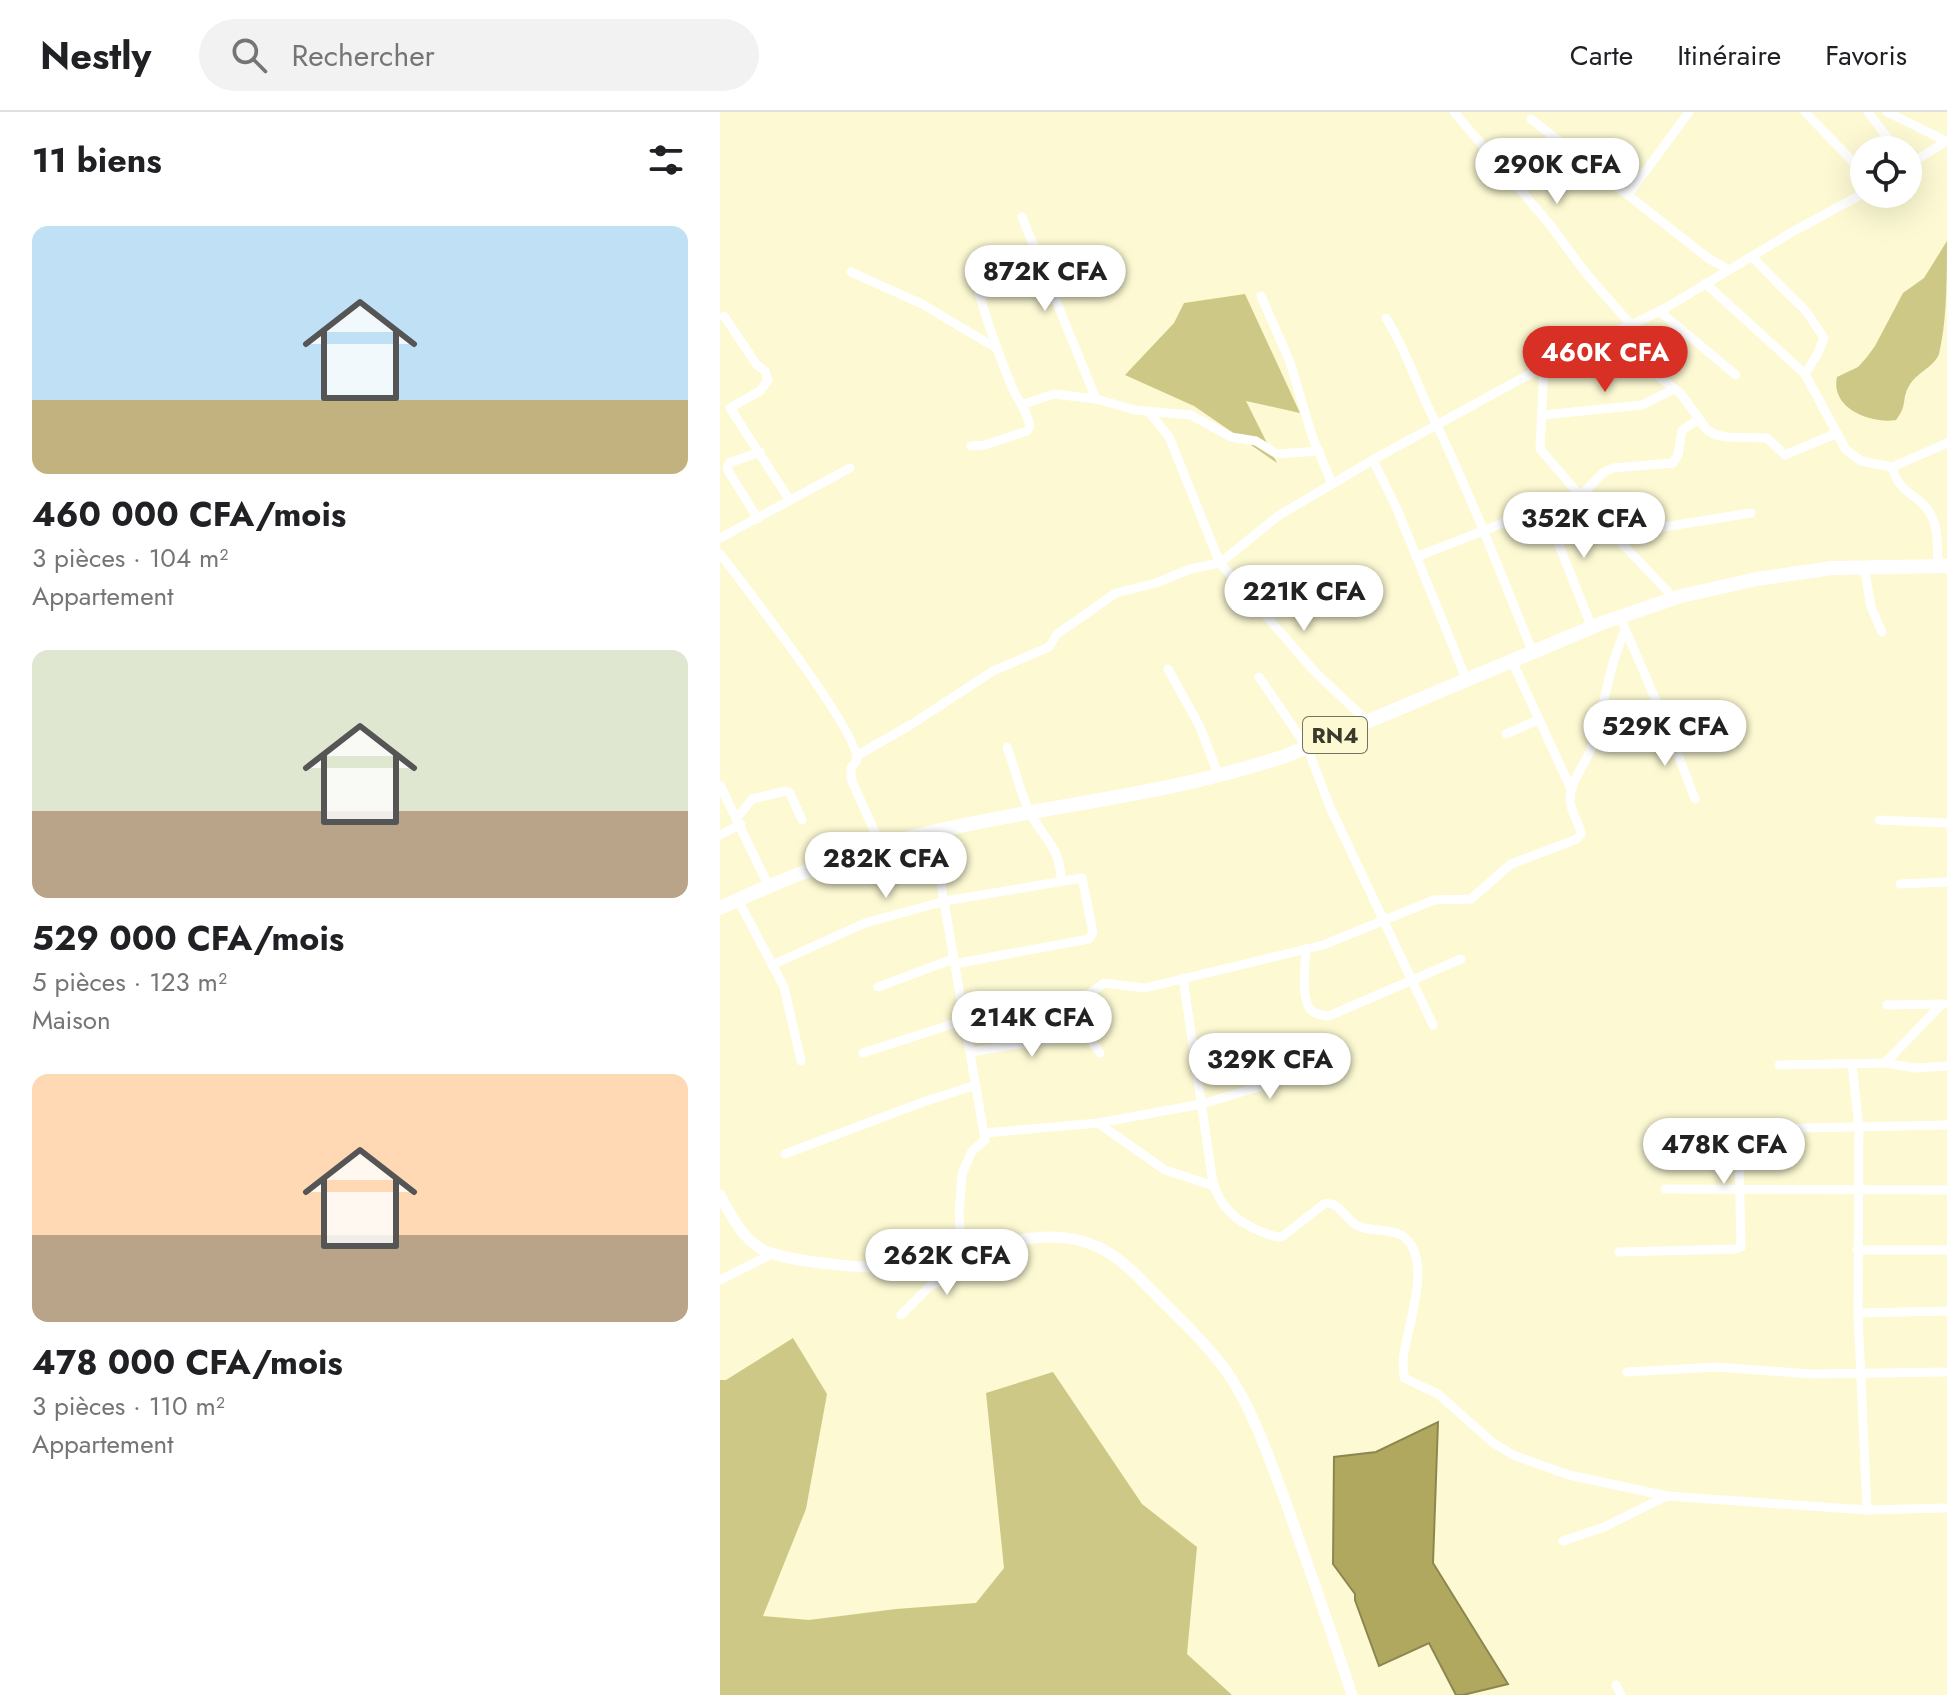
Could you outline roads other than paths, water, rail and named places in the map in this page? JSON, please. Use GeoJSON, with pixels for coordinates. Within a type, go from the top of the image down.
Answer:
{"type":"FeatureCollection","features":[{"type":"Feature","properties":{"kind":"highway","name":"RN4"},"geometry":{"type":"LineString","coordinates":[[720,908],[881,846],[932,832],[1251,768],[1592,628],[1623,624],[1674,598],[1757,579],[1832,568],[1942,566]]}},
{"type":"Feature","properties":{"kind":"street"},"geometry":{"type":"LineString","coordinates":[[1454,112],[1631,325],[1630,335],[1637,355],[1681,394],[1698,420],[1716,435],[1767,438],[1785,455],[1837,433]]}},
{"type":"Feature","properties":{"kind":"street"},"geometry":{"type":"LineString","coordinates":[[1628,195],[1689,112]]}},
{"type":"Feature","properties":{"kind":"street"},"geometry":{"type":"LineString","coordinates":[[1805,112],[1850,159]]}},
{"type":"Feature","properties":{"kind":"street"},"geometry":{"type":"LineString","coordinates":[[1868,112],[1886,136]]}},
{"type":"Feature","properties":{"kind":"street"},"geometry":{"type":"LineString","coordinates":[[1887,112],[1947,141]]}},
{"type":"Feature","properties":{"kind":"street"},"geometry":{"type":"LineString","coordinates":[[1531,119],[1708,258],[1729,270]]}},
{"type":"Feature","properties":{"kind":"street"},"geometry":{"type":"LineString","coordinates":[[1922,156],[1947,141]]}},
{"type":"Feature","properties":{"kind":"street"},"geometry":{"type":"LineString","coordinates":[[881,846],[851,779],[851,768],[858,755],[993,671],[1049,647],[1057,634],[1116,593],[1156,583],[1190,569],[1220,563],[1270,521],[1373,460],[1438,426],[1562,353],[1659,311],[1850,201]]}},
{"type":"Feature","properties":{"kind":"street"},"geometry":{"type":"LineString","coordinates":[[1022,217],[1096,399]]}},
{"type":"Feature","properties":{"kind":"street"},"geometry":{"type":"LineString","coordinates":[[1752,257],[1803,307],[1824,338],[1805,374]]}},
{"type":"Feature","properties":{"kind":"street"},"geometry":{"type":"LineString","coordinates":[[1708,258],[1707,282],[1805,374],[1846,450],[1853,457],[1892,467],[1947,443]]}},
{"type":"Feature","properties":{"kind":"street"},"geometry":{"type":"LineString","coordinates":[[971,446],[985,445],[1027,431],[1030,426],[1024,404],[1013,389],[987,326],[973,268]]}},
{"type":"Feature","properties":{"kind":"street"},"geometry":{"type":"LineString","coordinates":[[851,272],[922,304],[996,348]]}},
{"type":"Feature","properties":{"kind":"street"},"geometry":{"type":"LineString","coordinates":[[1261,296],[1290,362],[1312,436],[1332,484]]}},
{"type":"Feature","properties":{"kind":"street"},"geometry":{"type":"LineString","coordinates":[[1659,311],[1736,375]]}},
{"type":"Feature","properties":{"kind":"street"},"geometry":{"type":"LineString","coordinates":[[720,414],[760,391],[768,380],[765,371],[757,365],[724,316]]}},
{"type":"Feature","properties":{"kind":"street"},"geometry":{"type":"LineString","coordinates":[[1386,318],[1409,359],[1463,477],[1533,653]]}},
{"type":"Feature","properties":{"kind":"street"},"geometry":{"type":"LineString","coordinates":[[1544,365],[1540,449],[1614,535],[1674,598]]}},
{"type":"Feature","properties":{"kind":"street"},"geometry":{"type":"LineString","coordinates":[[1543,415],[1642,405],[1674,389]]}},
{"type":"Feature","properties":{"kind":"street"},"geometry":{"type":"LineString","coordinates":[[1024,404],[1054,394],[1096,399],[1149,412],[1191,415],[1231,437],[1256,441],[1277,454],[1319,451]]}},
{"type":"Feature","properties":{"kind":"street"},"geometry":{"type":"LineString","coordinates":[[730,408],[789,499]]}},
{"type":"Feature","properties":{"kind":"street"},"geometry":{"type":"LineString","coordinates":[[1149,412],[1169,437],[1220,563],[1315,672],[1368,722]]}},
{"type":"Feature","properties":{"kind":"street"},"geometry":{"type":"LineString","coordinates":[[1580,496],[1604,472],[1613,468],[1673,463],[1678,455],[1682,430],[1698,420]]}},
{"type":"Feature","properties":{"kind":"street"},"geometry":{"type":"LineString","coordinates":[[758,519],[727,469],[729,463],[760,452]]}},
{"type":"Feature","properties":{"kind":"street"},"geometry":{"type":"LineString","coordinates":[[1373,460],[1467,681]]}},
{"type":"Feature","properties":{"kind":"street"},"geometry":{"type":"LineString","coordinates":[[1892,467],[1901,488],[1930,513],[1942,566]]}},
{"type":"Feature","properties":{"kind":"street"},"geometry":{"type":"LineString","coordinates":[[720,538],[850,468]]}},
{"type":"Feature","properties":{"kind":"street"},"geometry":{"type":"LineString","coordinates":[[1416,557],[1539,509],[1545,510],[1592,628]]}},
{"type":"Feature","properties":{"kind":"street"},"geometry":{"type":"LineString","coordinates":[[1614,535],[1751,513]]}},
{"type":"Feature","properties":{"kind":"street"},"geometry":{"type":"LineString","coordinates":[[720,554],[835,710],[858,755]]}},
{"type":"Feature","properties":{"kind":"street"},"geometry":{"type":"LineString","coordinates":[[1864,566],[1871,607],[1882,632]]}},
{"type":"Feature","properties":{"kind":"street"},"geometry":{"type":"LineString","coordinates":[[1623,624],[1695,799]]}},
{"type":"Feature","properties":{"kind":"street"},"geometry":{"type":"LineString","coordinates":[[1023,1043],[1049,1028],[1104,983],[1136,988],[1183,978],[1306,949],[1434,900],[1471,899],[1511,864],[1577,839],[1581,834],[1570,808],[1571,789],[1592,745],[1623,624]]}},
{"type":"Feature","properties":{"kind":"street"},"geometry":{"type":"LineString","coordinates":[[1512,661],[1571,789]]}},
{"type":"Feature","properties":{"kind":"street"},"geometry":{"type":"LineString","coordinates":[[1168,669],[1199,725],[1219,776]]}},
{"type":"Feature","properties":{"kind":"street"},"geometry":{"type":"LineString","coordinates":[[1259,677],[1307,747],[1324,793],[1433,1025]]}},
{"type":"Feature","properties":{"kind":"street"},"geometry":{"type":"LineString","coordinates":[[1667,726],[1706,707]]}},
{"type":"Feature","properties":{"kind":"street"},"geometry":{"type":"LineString","coordinates":[[1506,734],[1538,720]]}},
{"type":"Feature","properties":{"kind":"street"},"geometry":{"type":"LineString","coordinates":[[1007,747],[1030,813],[1054,845],[1061,881]]}},
{"type":"Feature","properties":{"kind":"street"},"geometry":{"type":"LineString","coordinates":[[720,785],[769,887]]}},
{"type":"Feature","properties":{"kind":"street"},"geometry":{"type":"LineString","coordinates":[[720,835],[739,821],[752,799],[786,791],[790,793],[802,820]]}},
{"type":"Feature","properties":{"kind":"street"},"geometry":{"type":"LineString","coordinates":[[1879,820],[1947,823]]}},
{"type":"Feature","properties":{"kind":"street"},"geometry":{"type":"LineString","coordinates":[[901,1315],[930,1286],[951,1276],[962,1255],[959,1214],[962,1174],[972,1151],[984,1143],[985,1133],[932,832]]}},
{"type":"Feature","properties":{"kind":"street"},"geometry":{"type":"LineString","coordinates":[[772,965],[865,923],[945,901],[1082,878],[1093,932],[1089,939],[954,962],[878,987]]}},
{"type":"Feature","properties":{"kind":"street"},"geometry":{"type":"LineString","coordinates":[[1900,884],[1947,882]]}},
{"type":"Feature","properties":{"kind":"street"},"geometry":{"type":"LineString","coordinates":[[738,900],[784,987],[801,1061]]}},
{"type":"Feature","properties":{"kind":"street"},"geometry":{"type":"LineString","coordinates":[[1306,949],[1304,979],[1309,1009],[1329,1016],[1461,959]]}},
{"type":"Feature","properties":{"kind":"street"},"geometry":{"type":"LineString","coordinates":[[1183,978],[1214,1186],[1226,1211],[1273,1236],[1283,1236],[1329,1202],[1356,1225],[1387,1230],[1406,1239],[1414,1253],[1419,1276],[1403,1362],[1404,1378],[1438,1394],[1492,1442],[1513,1455],[1569,1475],[1667,1496],[1867,1510],[1947,1508]]}},
{"type":"Feature","properties":{"kind":"street"},"geometry":{"type":"LineString","coordinates":[[1887,1005],[1945,1004]]}},
{"type":"Feature","properties":{"kind":"street"},"geometry":{"type":"LineString","coordinates":[[1885,1063],[1945,1004]]}},
{"type":"Feature","properties":{"kind":"street"},"geometry":{"type":"LineString","coordinates":[[863,1053],[965,1020]]}},
{"type":"Feature","properties":{"kind":"street"},"geometry":{"type":"LineString","coordinates":[[971,1052],[1080,1034],[1089,1037],[1100,1053]]}},
{"type":"Feature","properties":{"kind":"street"},"geometry":{"type":"LineString","coordinates":[[1779,1065],[1885,1063],[1915,1068],[1947,1066]]}},
{"type":"Feature","properties":{"kind":"street"},"geometry":{"type":"LineString","coordinates":[[1852,1064],[1859,1128],[1858,1313],[1867,1510]]}},
{"type":"Feature","properties":{"kind":"street"},"geometry":{"type":"LineString","coordinates":[[985,1133],[1098,1123],[1202,1104],[1329,1066]]}},
{"type":"Feature","properties":{"kind":"street"},"geometry":{"type":"LineString","coordinates":[[785,1154],[976,1085]]}},
{"type":"Feature","properties":{"kind":"street"},"geometry":{"type":"LineString","coordinates":[[1098,1123],[1165,1170],[1214,1186]]}},
{"type":"Feature","properties":{"kind":"street"},"geometry":{"type":"LineString","coordinates":[[1619,1252],[1736,1249],[1742,1242],[1741,1138],[1748,1129],[1947,1125]]}},
{"type":"Feature","properties":{"kind":"street"},"geometry":{"type":"LineString","coordinates":[[1665,1189],[1947,1190]]}},
{"type":"Feature","properties":{"kind":"street"},"geometry":{"type":"LineString","coordinates":[[720,1195],[734,1220],[754,1244],[772,1254],[803,1260],[898,1268],[923,1266],[1036,1239],[1069,1238],[1089,1243],[1124,1265],[1215,1358],[1239,1391],[1273,1467],[1321,1598],[1352,1695]]}},
{"type":"Feature","properties":{"kind":"street"},"geometry":{"type":"LineString","coordinates":[[750,1264],[754,1244]]}},
{"type":"Feature","properties":{"kind":"street"},"geometry":{"type":"LineString","coordinates":[[1857,1250],[1947,1250]]}},
{"type":"Feature","properties":{"kind":"street"},"geometry":{"type":"LineString","coordinates":[[720,1280],[772,1254]]}},
{"type":"Feature","properties":{"kind":"street"},"geometry":{"type":"LineString","coordinates":[[1858,1313],[1947,1311]]}},
{"type":"Feature","properties":{"kind":"street"},"geometry":{"type":"LineString","coordinates":[[1627,1372],[1716,1367],[1812,1374],[1947,1372]]}},
{"type":"Feature","properties":{"kind":"street"},"geometry":{"type":"LineString","coordinates":[[1563,1541],[1604,1527],[1667,1496]]}},
{"type":"Feature","properties":{"kind":"street"},"geometry":{"type":"LineString","coordinates":[[1616,1685],[1621,1695]]}}]}
